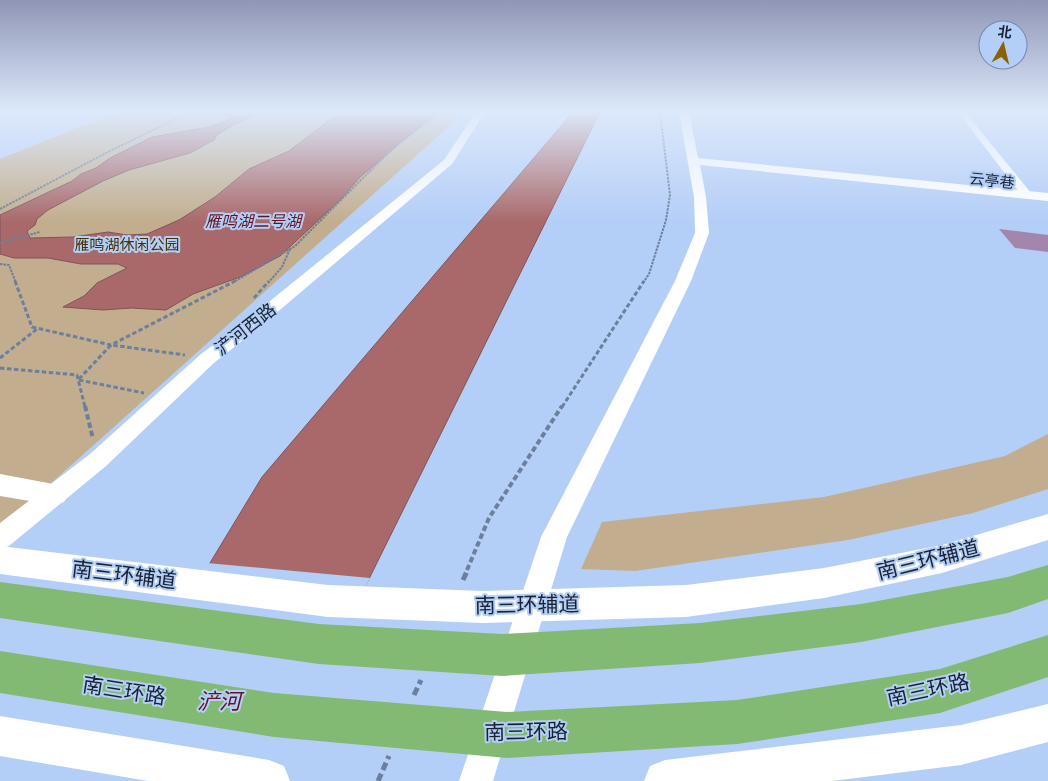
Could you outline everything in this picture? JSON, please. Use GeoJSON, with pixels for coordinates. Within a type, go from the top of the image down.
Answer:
{"type":"FeatureCollection","features":[{"type":"Feature","properties":{"kind":"highway"},"geometry":{"type":"LineString","coordinates":[[0,600],[320,644],[502,655],[700,643],[861,624],[1008,595],[1048,582]]}},
{"type":"Feature","properties":{"kind":"highway","name":"南三环路"},"geometry":{"type":"LineString","coordinates":[[0,672],[274,715],[507,735],[737,722],[940,691],[1048,656]]}},
{"type":"Feature","properties":{"kind":"main road"},"geometry":{"type":"LineString","coordinates":[[0,485],[54,494]]}},
{"type":"Feature","properties":{"kind":"main road","name":"南三环辅道"},"geometry":{"type":"LineString","coordinates":[[0,560],[328,601],[482,607],[657,602],[686,601],[824,583],[942,559],[1048,527]]}},
{"type":"Feature","properties":{"kind":"main road"},"geometry":{"type":"LineString","coordinates":[[665,781],[961,745],[1048,723]]}},
{"type":"Feature","properties":{"kind":"main road"},"geometry":{"type":"LineString","coordinates":[[0,736],[270,781]]}},
{"type":"Feature","properties":{"kind":"street","name":"浐河西路"},"geometry":{"type":"LineString","coordinates":[[0,538],[98,460],[208,358],[249,327],[448,162],[457,148]]}},
{"type":"Feature","properties":{"kind":"street"},"geometry":{"type":"LineString","coordinates":[[476,781],[554,537],[683,281],[702,233],[700,197],[690,148]]}},
{"type":"Feature","properties":{"kind":"street"},"geometry":{"type":"LineString","coordinates":[[990,148],[1027,195]]}},
{"type":"Feature","properties":{"kind":"street"},"geometry":{"type":"LineString","coordinates":[[693,164],[1048,197]]}},
{"type":"Feature","properties":{"kind":"street","name":"云亭巷"},"geometry":{"type":"LineString","coordinates":[[693,164],[1048,203]]}},
{"type":"Feature","properties":{"kind":"path"},"geometry":{"type":"LineString","coordinates":[[0,209],[115,148]]}},
{"type":"Feature","properties":{"kind":"path"},"geometry":{"type":"LineString","coordinates":[[78,380],[111,346],[202,299],[290,249],[334,209],[393,148]]}},
{"type":"Feature","properties":{"kind":"path"},"geometry":{"type":"LineString","coordinates":[[462,581],[489,518],[650,274],[666,220],[670,195],[664,148]]}},
{"type":"Feature","properties":{"kind":"path"},"geometry":{"type":"LineString","coordinates":[[0,243],[40,232]]}},
{"type":"Feature","properties":{"kind":"path"},"geometry":{"type":"LineString","coordinates":[[250,302],[282,267],[290,249]]}},
{"type":"Feature","properties":{"kind":"path"},"geometry":{"type":"LineString","coordinates":[[0,264],[9,266],[32,327],[111,346],[208,358]]}},
{"type":"Feature","properties":{"kind":"path"},"geometry":{"type":"LineString","coordinates":[[0,358],[38,328]]}},
{"type":"Feature","properties":{"kind":"path"},"geometry":{"type":"LineString","coordinates":[[0,368],[77,374],[98,460]]}},
{"type":"Feature","properties":{"kind":"path"},"geometry":{"type":"LineString","coordinates":[[78,380],[165,397]]}},
{"type":"Feature","properties":{"kind":"path"},"geometry":{"type":"LineString","coordinates":[[413,699],[424,672]]}},
{"type":"Feature","properties":{"kind":"path"},"geometry":{"type":"LineString","coordinates":[[378,781],[390,754]]}},
{"type":"Feature","properties":{"kind":"green space","name":"雁鸣湖休闲公园"},"geometry":{"type":"Polygon","coordinates":[[[26,148],[424,148],[0,529],[0,159],[26,148]]]}},
{"type":"Feature","properties":{"kind":"green space"},"geometry":{"type":"Polygon","coordinates":[[[1048,434],[1048,489],[973,513],[848,540],[635,571],[581,569],[602,522],[824,497],[1005,456],[1048,434]]]}},
{"type":"Feature","properties":{"kind":"water","name":"雁鸣湖二号湖"},"geometry":{"type":"Polygon","coordinates":[[[129,148],[198,148],[190,153],[129,170],[103,181],[48,210],[27,231],[30,238],[73,237],[108,232],[127,235],[147,234],[179,220],[215,197],[249,169],[292,148],[394,148],[360,177],[342,198],[280,256],[240,277],[193,294],[166,310],[131,308],[103,310],[63,307],[84,296],[97,283],[127,268],[118,264],[81,264],[48,258],[14,258],[0,254],[0,215],[72,181],[129,148]]]}},
{"type":"Feature","properties":{"kind":"water","name":"浐河"},"geometry":{"type":"Polygon","coordinates":[[[542,148],[582,148],[269,781],[78,781],[262,477],[542,148]]]}},
{"type":"Feature","properties":{"kind":"pier"},"geometry":{"type":"Polygon","coordinates":[[[207,563],[370,578],[272,781],[75,781],[207,563]]]}},
{"type":"Feature","properties":{"kind":"building"},"geometry":{"type":"Polygon","coordinates":[[[999,229],[1048,235],[1048,252],[1015,248],[999,229]]]}}]}
